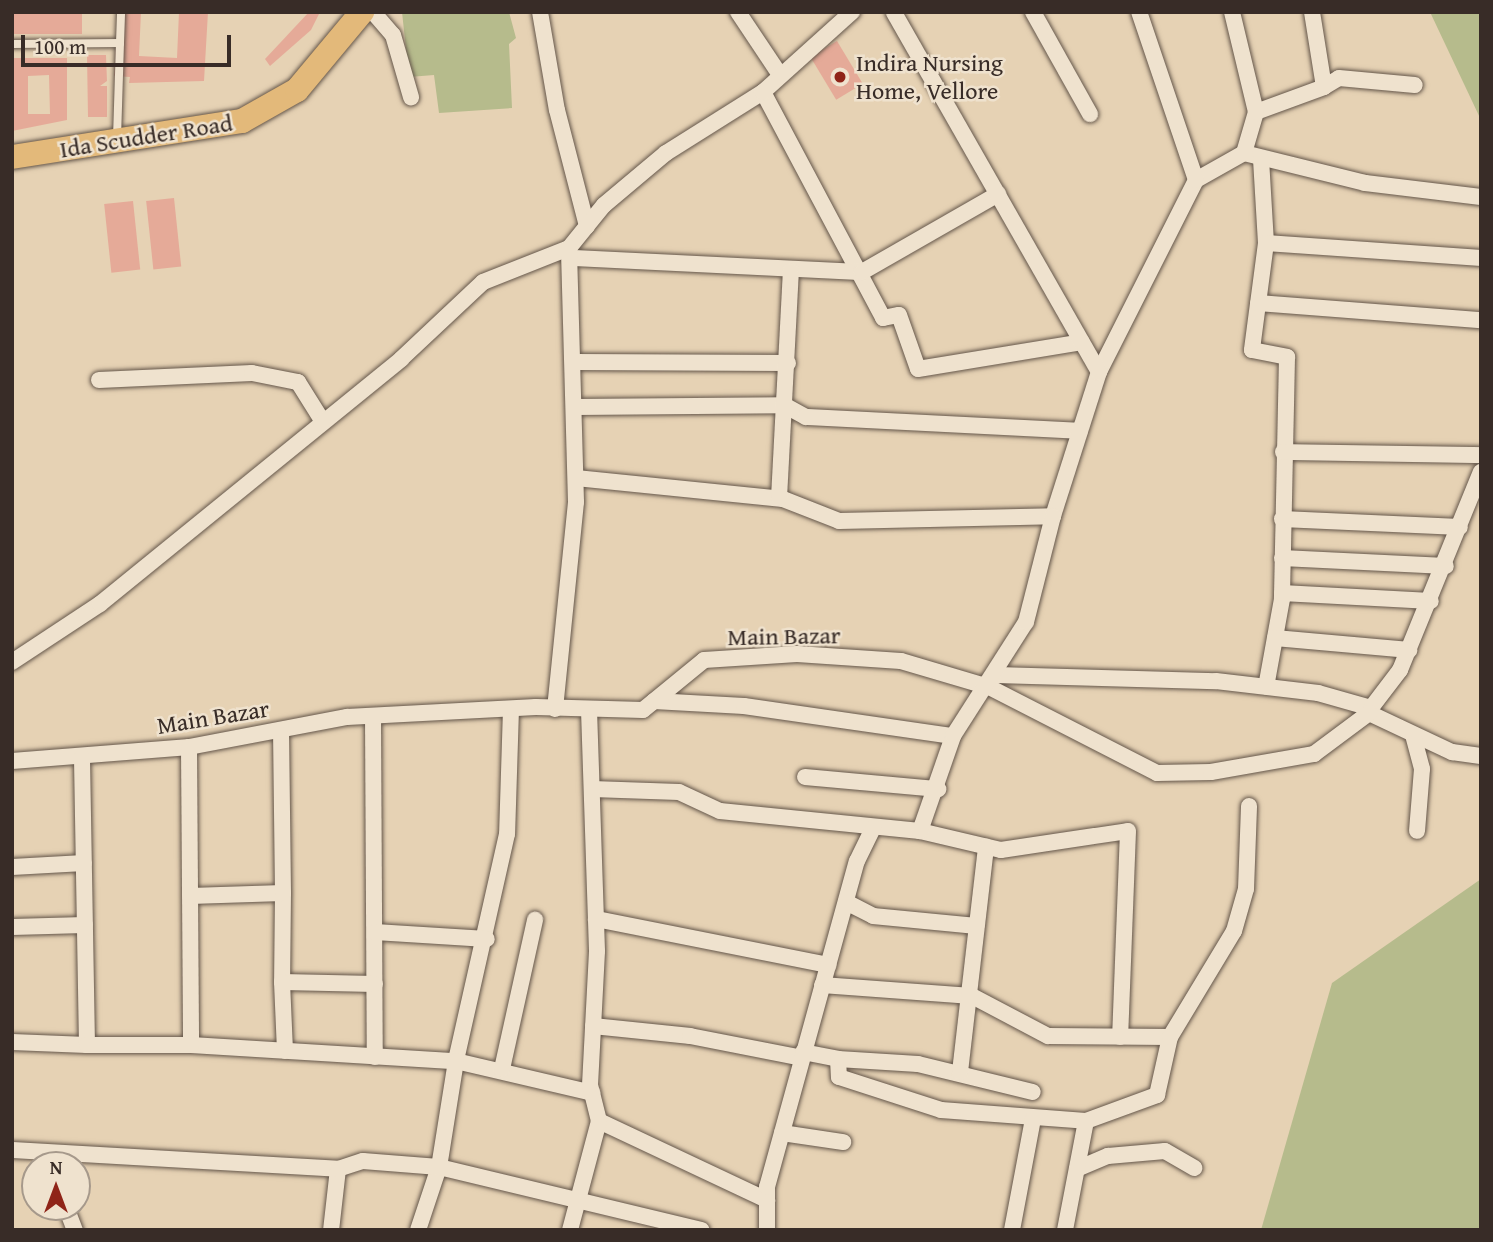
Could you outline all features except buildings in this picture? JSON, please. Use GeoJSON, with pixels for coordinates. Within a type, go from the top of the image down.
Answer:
{"type":"FeatureCollection","features":[{"type":"Feature","properties":{"kind":"main road","name":"Ida Scudder Road"},"geometry":{"type":"LineString","coordinates":[[12,157],[117,143],[242,121],[297,90],[362,12]]}},
{"type":"Feature","properties":{"kind":"street"},"geometry":{"type":"LineString","coordinates":[[373,12],[393,35],[411,97]]}},
{"type":"Feature","properties":{"kind":"street"},"geometry":{"type":"LineString","coordinates":[[540,12],[557,110],[587,226]]}},
{"type":"Feature","properties":{"kind":"street"},"geometry":{"type":"LineString","coordinates":[[738,12],[778,72]]}},
{"type":"Feature","properties":{"kind":"street"},"geometry":{"type":"LineString","coordinates":[[555,709],[576,478],[571,253],[587,226],[666,153],[762,92],[778,72],[852,12]]}},
{"type":"Feature","properties":{"kind":"street"},"geometry":{"type":"LineString","coordinates":[[894,12],[1099,372]]}},
{"type":"Feature","properties":{"kind":"street"},"geometry":{"type":"LineString","coordinates":[[1033,12],[1090,114]]}},
{"type":"Feature","properties":{"kind":"street"},"geometry":{"type":"LineString","coordinates":[[1139,12],[1196,180]]}},
{"type":"Feature","properties":{"kind":"street"},"geometry":{"type":"LineString","coordinates":[[920,831],[938,789],[953,736],[993,681],[1026,622],[1053,516],[1099,372],[1196,180],[1244,153],[1256,112],[1232,12]]}},
{"type":"Feature","properties":{"kind":"street"},"geometry":{"type":"LineString","coordinates":[[1312,12],[1324,87]]}},
{"type":"Feature","properties":{"kind":"street"},"geometry":{"type":"LineString","coordinates":[[1256,112],[1324,87],[1339,78],[1415,85]]}},
{"type":"Feature","properties":{"kind":"street"},"geometry":{"type":"LineString","coordinates":[[762,92],[862,272],[883,318],[899,315],[918,369],[1082,342]]}},
{"type":"Feature","properties":{"kind":"street"},"geometry":{"type":"LineString","coordinates":[[1244,153],[1419,193],[1481,197]]}},
{"type":"Feature","properties":{"kind":"street"},"geometry":{"type":"LineString","coordinates":[[1261,159],[1266,243],[1252,350],[1287,357],[1282,593],[1266,687]]}},
{"type":"Feature","properties":{"kind":"street"},"geometry":{"type":"LineString","coordinates":[[12,662],[100,604],[323,422],[483,282],[571,253],[791,271],[862,272],[998,194]]}},
{"type":"Feature","properties":{"kind":"street"},"geometry":{"type":"LineString","coordinates":[[1266,243],[1481,258]]}},
{"type":"Feature","properties":{"kind":"street"},"geometry":{"type":"LineString","coordinates":[[779,498],[791,271]]}},
{"type":"Feature","properties":{"kind":"street"},"geometry":{"type":"LineString","coordinates":[[1258,303],[1481,320]]}},
{"type":"Feature","properties":{"kind":"street"},"geometry":{"type":"LineString","coordinates":[[574,362],[788,363]]}},
{"type":"Feature","properties":{"kind":"street"},"geometry":{"type":"LineString","coordinates":[[99,380],[251,373],[298,382],[323,422]]}},
{"type":"Feature","properties":{"kind":"street"},"geometry":{"type":"LineString","coordinates":[[575,407],[784,405],[806,417],[1080,431]]}},
{"type":"Feature","properties":{"kind":"street"},"geometry":{"type":"LineString","coordinates":[[1283,452],[1481,455]]}},
{"type":"Feature","properties":{"kind":"street"},"geometry":{"type":"LineString","coordinates":[[1370,710],[1409,650],[1446,566],[1481,472]]}},
{"type":"Feature","properties":{"kind":"street"},"geometry":{"type":"LineString","coordinates":[[576,478],[779,498],[839,521],[1053,516]]}},
{"type":"Feature","properties":{"kind":"street"},"geometry":{"type":"LineString","coordinates":[[1282,519],[1460,527]]}},
{"type":"Feature","properties":{"kind":"street"},"geometry":{"type":"LineString","coordinates":[[1282,558],[1446,566]]}},
{"type":"Feature","properties":{"kind":"street"},"geometry":{"type":"LineString","coordinates":[[1282,593],[1431,601]]}},
{"type":"Feature","properties":{"kind":"street"},"geometry":{"type":"LineString","coordinates":[[1275,638],[1409,650]]}},
{"type":"Feature","properties":{"kind":"street","name":"Main Bazar"},"geometry":{"type":"LineString","coordinates":[[12,761],[189,747],[373,716],[511,709],[555,709],[589,713],[643,710],[704,660],[797,654],[901,661],[993,681],[1157,773],[1211,772],[1314,754],[1370,710]]}},
{"type":"Feature","properties":{"kind":"street"},"geometry":{"type":"LineString","coordinates":[[993,681],[1266,687],[1370,710],[1413,735],[1481,757]]}},
{"type":"Feature","properties":{"kind":"street"},"geometry":{"type":"LineString","coordinates":[[654,701],[744,706],[953,736]]}},
{"type":"Feature","properties":{"kind":"street"},"geometry":{"type":"LineString","coordinates":[[418,1230],[439,1167],[456,1061],[487,939],[507,834],[511,709]]}},
{"type":"Feature","properties":{"kind":"street"},"geometry":{"type":"LineString","coordinates":[[570,1230],[582,1202],[599,1121],[592,1093],[596,919],[589,713]]}},
{"type":"Feature","properties":{"kind":"street"},"geometry":{"type":"LineString","coordinates":[[373,716],[375,1056]]}},
{"type":"Feature","properties":{"kind":"street"},"geometry":{"type":"LineString","coordinates":[[281,730],[282,982],[285,1051]]}},
{"type":"Feature","properties":{"kind":"street"},"geometry":{"type":"LineString","coordinates":[[1413,735],[1422,769],[1417,831]]}},
{"type":"Feature","properties":{"kind":"street"},"geometry":{"type":"LineString","coordinates":[[189,747],[191,1045]]}},
{"type":"Feature","properties":{"kind":"street"},"geometry":{"type":"LineString","coordinates":[[82,757],[87,1045]]}},
{"type":"Feature","properties":{"kind":"street"},"geometry":{"type":"LineString","coordinates":[[805,777],[938,789]]}},
{"type":"Feature","properties":{"kind":"street"},"geometry":{"type":"LineString","coordinates":[[592,789],[679,792],[720,811],[920,831],[1001,850],[1128,831],[1120,1037]]}},
{"type":"Feature","properties":{"kind":"street"},"geometry":{"type":"LineString","coordinates":[[838,1059],[839,1077],[941,1110],[1086,1121],[1157,1095],[1170,1037],[1234,931],[1246,889],[1249,806]]}},
{"type":"Feature","properties":{"kind":"street"},"geometry":{"type":"LineString","coordinates":[[772,1229],[767,1200],[782,1133],[846,902],[873,828]]}},
{"type":"Feature","properties":{"kind":"street"},"geometry":{"type":"LineString","coordinates":[[960,1072],[972,996],[986,846]]}},
{"type":"Feature","properties":{"kind":"street"},"geometry":{"type":"LineString","coordinates":[[12,867],[84,863]]}},
{"type":"Feature","properties":{"kind":"street"},"geometry":{"type":"LineString","coordinates":[[190,896],[283,893]]}},
{"type":"Feature","properties":{"kind":"street"},"geometry":{"type":"LineString","coordinates":[[846,902],[873,916],[977,926]]}},
{"type":"Feature","properties":{"kind":"street"},"geometry":{"type":"LineString","coordinates":[[596,919],[828,965]]}},
{"type":"Feature","properties":{"kind":"street"},"geometry":{"type":"LineString","coordinates":[[502,1069],[535,920]]}},
{"type":"Feature","properties":{"kind":"street"},"geometry":{"type":"LineString","coordinates":[[12,927],[85,925]]}},
{"type":"Feature","properties":{"kind":"street"},"geometry":{"type":"LineString","coordinates":[[375,932],[487,939]]}},
{"type":"Feature","properties":{"kind":"street"},"geometry":{"type":"LineString","coordinates":[[282,982],[375,984]]}},
{"type":"Feature","properties":{"kind":"street"},"geometry":{"type":"LineString","coordinates":[[822,985],[972,996],[1048,1036],[1170,1037]]}},
{"type":"Feature","properties":{"kind":"street"},"geometry":{"type":"LineString","coordinates":[[593,1026],[690,1036],[803,1055],[960,1072],[1033,1092]]}},
{"type":"Feature","properties":{"kind":"street"},"geometry":{"type":"LineString","coordinates":[[12,1042],[191,1045],[456,1061],[502,1069],[592,1093]]}},
{"type":"Feature","properties":{"kind":"street"},"geometry":{"type":"LineString","coordinates":[[1012,1230],[1033,1119]]}},
{"type":"Feature","properties":{"kind":"street"},"geometry":{"type":"LineString","coordinates":[[599,1121],[767,1200]]}},
{"type":"Feature","properties":{"kind":"street"},"geometry":{"type":"LineString","coordinates":[[1065,1230],[1086,1121]]}},
{"type":"Feature","properties":{"kind":"street"},"geometry":{"type":"LineString","coordinates":[[782,1133],[843,1142]]}},
{"type":"Feature","properties":{"kind":"street"},"geometry":{"type":"LineString","coordinates":[[1077,1169],[1108,1156],[1166,1151],[1194,1168]]}},
{"type":"Feature","properties":{"kind":"street"},"geometry":{"type":"LineString","coordinates":[[91,1161],[338,1169],[363,1161],[439,1167],[702,1230]]}},
{"type":"Feature","properties":{"kind":"street"},"geometry":{"type":"LineString","coordinates":[[331,1230],[338,1169]]}},
{"type":"Feature","properties":{"kind":"lane"},"geometry":{"type":"LineString","coordinates":[[117,143],[121,12]]}},
{"type":"Feature","properties":{"kind":"lane"},"geometry":{"type":"LineString","coordinates":[[12,44],[120,43]]}},
{"type":"Feature","properties":{"kind":"green space"},"geometry":{"type":"Polygon","coordinates":[[[402,12],[509,12],[516,38],[509,44],[512,108],[439,113],[434,75],[409,77],[402,12]]]}},
{"type":"Feature","properties":{"kind":"green space"},"geometry":{"type":"Polygon","coordinates":[[[1430,12],[1481,12],[1481,120],[1430,12]]]}},
{"type":"Feature","properties":{"kind":"green space"},"geometry":{"type":"Polygon","coordinates":[[[1481,879],[1481,1230],[1261,1230],[1332,983],[1481,879]]]}},
{"type":"Feature","properties":{"kind":"place","name":"Indira Nursing Home, Vellore"},"geometry":{"type":"Point","coordinates":[840,77]}}]}
